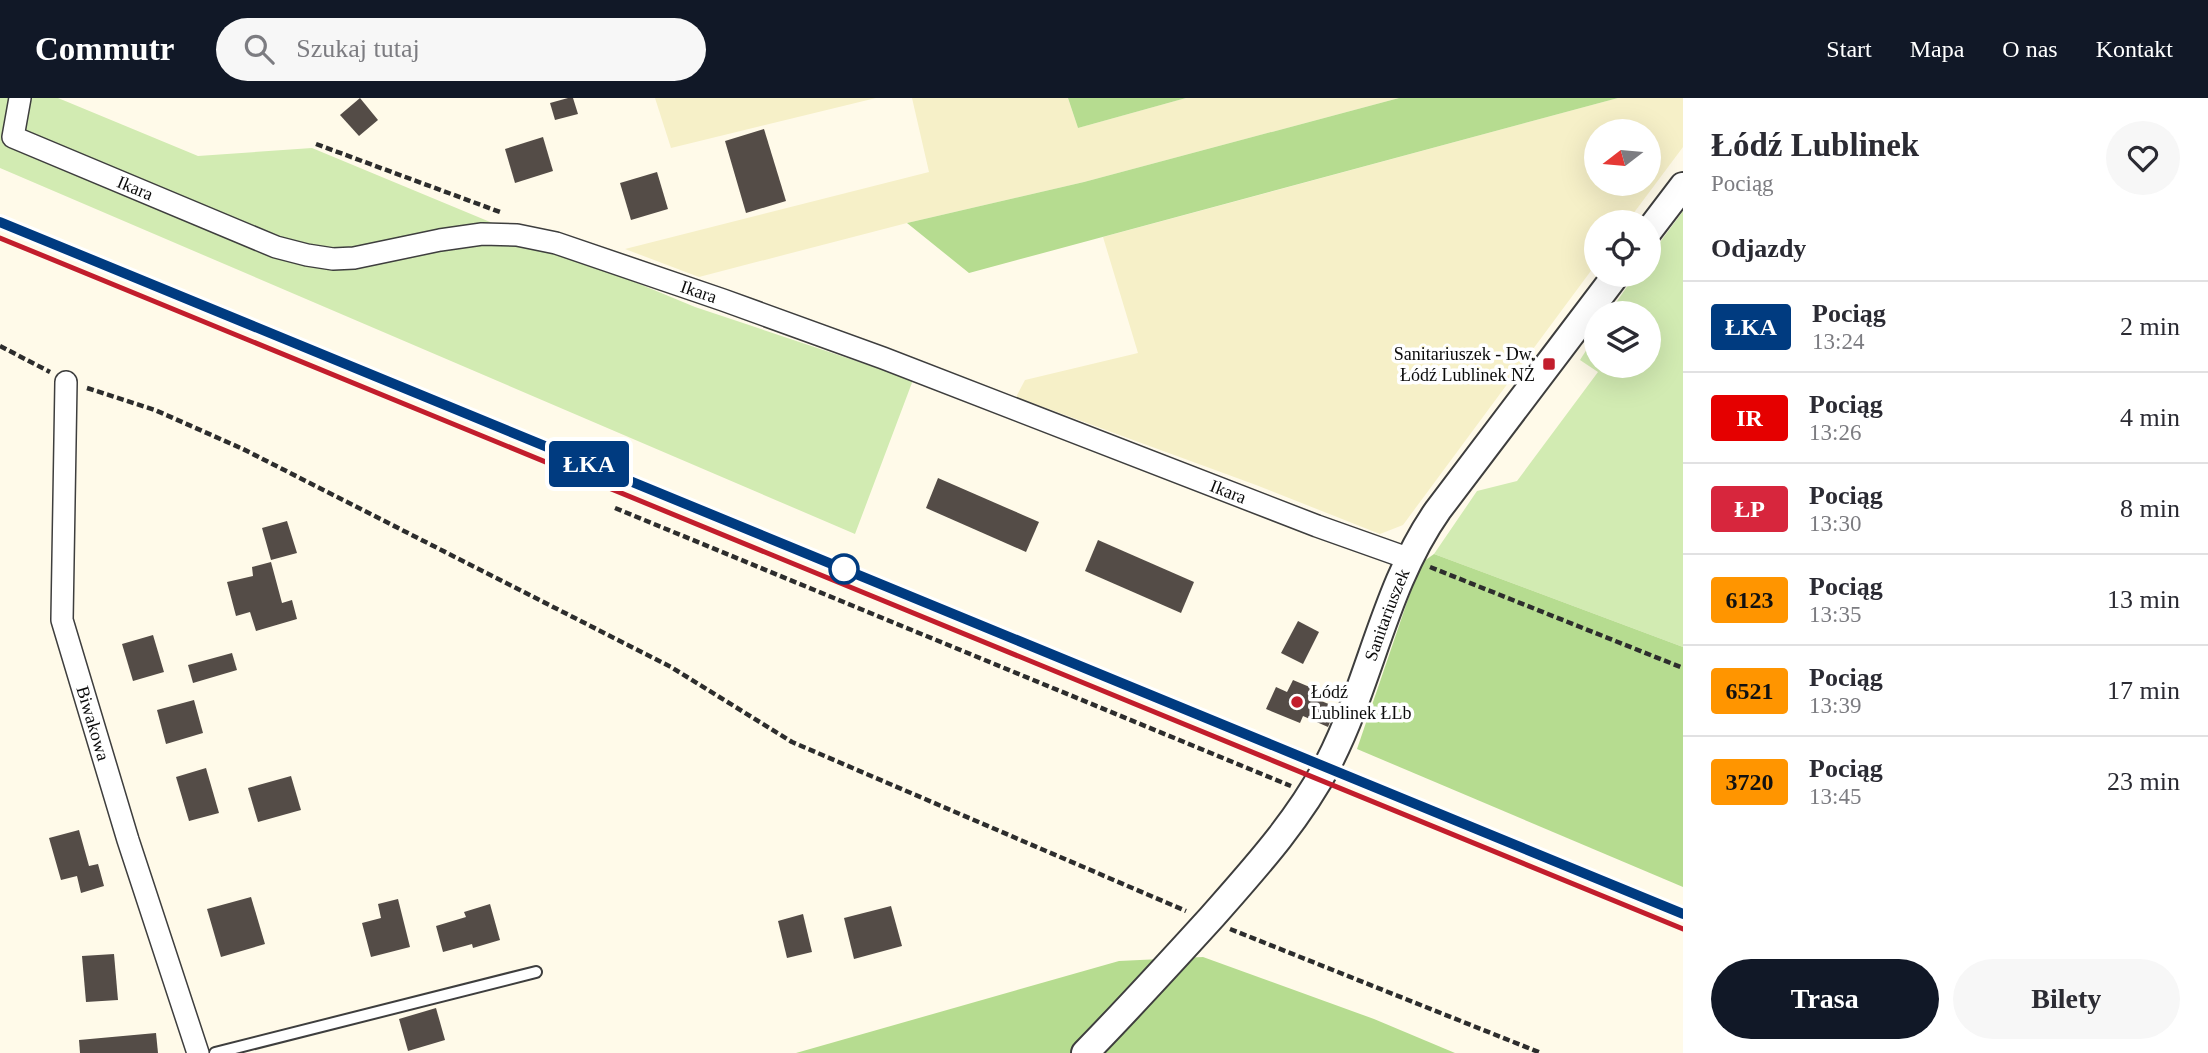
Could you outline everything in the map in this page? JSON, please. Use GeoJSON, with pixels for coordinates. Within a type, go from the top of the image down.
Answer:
{"type":"FeatureCollection","features":[{"type":"Feature","properties":{"kind":"street","name":"Ikara"},"geometry":{"type":"LineString","coordinates":[[20,98],[13,137],[276,247],[333,259],[354,258],[482,234],[517,235],[555,243],[883,358],[1317,526],[1410,559]]}},
{"type":"Feature","properties":{"kind":"street"},"geometry":{"type":"LineString","coordinates":[[1661,215],[1683,186]]}},
{"type":"Feature","properties":{"kind":"street","name":"Sanitariuszek"},"geometry":{"type":"LineString","coordinates":[[1085,1053],[1209,920],[1278,841],[1302,808],[1339,738],[1410,559],[1438,510],[1607,287]]}},
{"type":"Feature","properties":{"kind":"street","name":"Biwakowa"},"geometry":{"type":"LineString","coordinates":[[66,382],[62,620],[128,840],[198,1053]]}},
{"type":"Feature","properties":{"kind":"lane"},"geometry":{"type":"LineString","coordinates":[[215,1053],[536,972]]}},
{"type":"Feature","properties":{"kind":"path"},"geometry":{"type":"LineString","coordinates":[[316,144],[510,217]]}},
{"type":"Feature","properties":{"kind":"path"},"geometry":{"type":"LineString","coordinates":[[0,346],[66,382],[155,410],[243,449],[671,667],[792,742],[1209,920],[1541,1053]]}},
{"type":"Feature","properties":{"kind":"path"},"geometry":{"type":"LineString","coordinates":[[615,508],[1298,789]]}},
{"type":"Feature","properties":{"kind":"path"},"geometry":{"type":"LineString","coordinates":[[1410,559],[1683,668]]}},
{"type":"Feature","properties":{"kind":"shaded area"},"geometry":{"type":"Polygon","coordinates":[[[655,98],[876,98],[671,148],[655,98]]]}},
{"type":"Feature","properties":{"kind":"shaded area"},"geometry":{"type":"Polygon","coordinates":[[[912,98],[1068,98],[1078,128],[1186,98],[1399,98],[1084,182],[907,223],[699,277],[625,249],[929,172],[912,98]]]}},
{"type":"Feature","properties":{"kind":"shaded area"},"geometry":{"type":"Polygon","coordinates":[[[1618,98],[1683,98],[1683,147],[1661,176],[1661,119],[1584,119],[1584,196],[1646,196],[1636,210],[1584,210],[1584,280],[1403,525],[1380,534],[1256,485],[1016,397],[1025,380],[1138,353],[1103,237],[1618,98]]]}},
{"type":"Feature","properties":{"kind":"green space"},"geometry":{"type":"Polygon","coordinates":[[[0,98],[58,98],[198,156],[312,148],[695,307],[913,380],[855,534],[0,168],[0,98]]]}},
{"type":"Feature","properties":{"kind":"green space"},"geometry":{"type":"Polygon","coordinates":[[[1068,98],[1186,98],[1078,128],[1068,98]]]}},
{"type":"Feature","properties":{"kind":"green space"},"geometry":{"type":"Polygon","coordinates":[[[1399,98],[1618,98],[969,273],[907,223],[1084,182],[1399,98]]]}},
{"type":"Feature","properties":{"kind":"green space"},"geometry":{"type":"Polygon","coordinates":[[[1683,211],[1683,647],[1434,554],[1477,491],[1517,481],[1594,378],[1661,378],[1661,301],[1617,301],[1627,287],[1661,287],[1661,241],[1683,211]]]}},
{"type":"Feature","properties":{"kind":"green space"},"geometry":{"type":"Polygon","coordinates":[[[1434,554],[1683,647],[1683,887],[1357,749],[1420,564],[1434,554]]]}},
{"type":"Feature","properties":{"kind":"green space"},"geometry":{"type":"Polygon","coordinates":[[[1203,957],[1374,1019],[1455,1053],[796,1053],[1119,961],[1203,957]]]}},
{"type":"Feature","properties":{"kind":"building"},"geometry":{"type":"Polygon","coordinates":[[[360,98],[378,120],[359,136],[340,115],[360,98]]]}},
{"type":"Feature","properties":{"kind":"building"},"geometry":{"type":"Polygon","coordinates":[[[573,98],[578,114],[555,120],[550,103],[573,98]]]}},
{"type":"Feature","properties":{"kind":"building"},"geometry":{"type":"Polygon","coordinates":[[[764,129],[786,201],[746,213],[725,141],[764,129]]]}},
{"type":"Feature","properties":{"kind":"building"},"geometry":{"type":"Polygon","coordinates":[[[543,137],[553,171],[515,183],[505,149],[543,137]]]}},
{"type":"Feature","properties":{"kind":"building"},"geometry":{"type":"Polygon","coordinates":[[[657,172],[668,209],[631,220],[620,183],[657,172]]]}},
{"type":"Feature","properties":{"kind":"building"},"geometry":{"type":"Polygon","coordinates":[[[938,478],[1039,522],[1026,552],[926,508],[938,478]]]}},
{"type":"Feature","properties":{"kind":"building"},"geometry":{"type":"Polygon","coordinates":[[[287,521],[297,553],[271,560],[262,528],[287,521]]]}},
{"type":"Feature","properties":{"kind":"building"},"geometry":{"type":"Polygon","coordinates":[[[1098,540],[1194,582],[1181,613],[1085,571],[1098,540]]]}},
{"type":"Feature","properties":{"kind":"building"},"geometry":{"type":"Polygon","coordinates":[[[271,562],[282,603],[292,600],[297,619],[256,631],[250,612],[236,616],[227,582],[253,576],[252,567],[271,562]]]}},
{"type":"Feature","properties":{"kind":"building"},"geometry":{"type":"Polygon","coordinates":[[[1298,621],[1319,632],[1303,664],[1281,653],[1298,621]]]}},
{"type":"Feature","properties":{"kind":"building"},"geometry":{"type":"Polygon","coordinates":[[[153,635],[164,672],[133,681],[122,644],[153,635]]]}},
{"type":"Feature","properties":{"kind":"building"},"geometry":{"type":"Polygon","coordinates":[[[232,653],[237,670],[193,683],[188,665],[232,653]]]}},
{"type":"Feature","properties":{"kind":"building","name":"Łódź Lublinek ŁLb"},"geometry":{"type":"Polygon","coordinates":[[[1293,680],[1312,688],[1309,696],[1336,707],[1328,727],[1303,716],[1300,723],[1266,709],[1276,687],[1287,692],[1293,680]]]}},
{"type":"Feature","properties":{"kind":"building"},"geometry":{"type":"Polygon","coordinates":[[[194,700],[203,733],[166,744],[157,710],[194,700]]]}},
{"type":"Feature","properties":{"kind":"building"},"geometry":{"type":"Polygon","coordinates":[[[206,768],[219,813],[189,821],[176,777],[206,768]]]}},
{"type":"Feature","properties":{"kind":"building"},"geometry":{"type":"Polygon","coordinates":[[[291,776],[301,810],[258,822],[248,788],[291,776]]]}},
{"type":"Feature","properties":{"kind":"building"},"geometry":{"type":"Polygon","coordinates":[[[79,830],[89,866],[98,864],[104,886],[81,893],[77,876],[61,880],[49,838],[79,830]]]}},
{"type":"Feature","properties":{"kind":"building"},"geometry":{"type":"Polygon","coordinates":[[[251,897],[265,944],[221,957],[207,909],[251,897]]]}},
{"type":"Feature","properties":{"kind":"building"},"geometry":{"type":"Polygon","coordinates":[[[398,899],[410,947],[371,957],[362,923],[381,918],[378,904],[398,899]]]}},
{"type":"Feature","properties":{"kind":"building"},"geometry":{"type":"Polygon","coordinates":[[[490,904],[500,940],[473,948],[472,944],[443,952],[436,926],[466,917],[464,912],[490,904]]]}},
{"type":"Feature","properties":{"kind":"building"},"geometry":{"type":"Polygon","coordinates":[[[891,906],[902,946],[854,959],[844,918],[891,906]]]}},
{"type":"Feature","properties":{"kind":"building"},"geometry":{"type":"Polygon","coordinates":[[[803,914],[812,952],[787,958],[778,921],[803,914]]]}},
{"type":"Feature","properties":{"kind":"building"},"geometry":{"type":"Polygon","coordinates":[[[114,954],[118,1000],[86,1002],[82,956],[114,954]]]}},
{"type":"Feature","properties":{"kind":"building"},"geometry":{"type":"Polygon","coordinates":[[[436,1008],[445,1040],[408,1051],[399,1019],[436,1008]]]}},
{"type":"Feature","properties":{"kind":"building"},"geometry":{"type":"Polygon","coordinates":[[[156,1033],[158,1053],[80,1053],[79,1040],[156,1033]]]}},
{"type":"Feature","properties":{"kind":"railway"},"geometry":{"type":"LineString","coordinates":[[0,222],[1683,913]]}},
{"type":"Feature","properties":{"kind":"railway"},"geometry":{"type":"LineString","coordinates":[[0,238],[1683,929]]}},
{"type":"Feature","properties":{"kind":"train","name":"ŁKA"},"geometry":{"type":"LineString","coordinates":[[0,222],[1683,914]]}},
{"type":"Feature","properties":{"kind":"place","name":"Sanitariuszek - Dw. Łódź Lublinek NŻ"},"geometry":{"type":"Point","coordinates":[1549,364]}},
{"type":"Feature","properties":{"kind":"place","name":"Łódź Lublinek ŁLb"},"geometry":{"type":"Point","coordinates":[1297,702]}}]}
